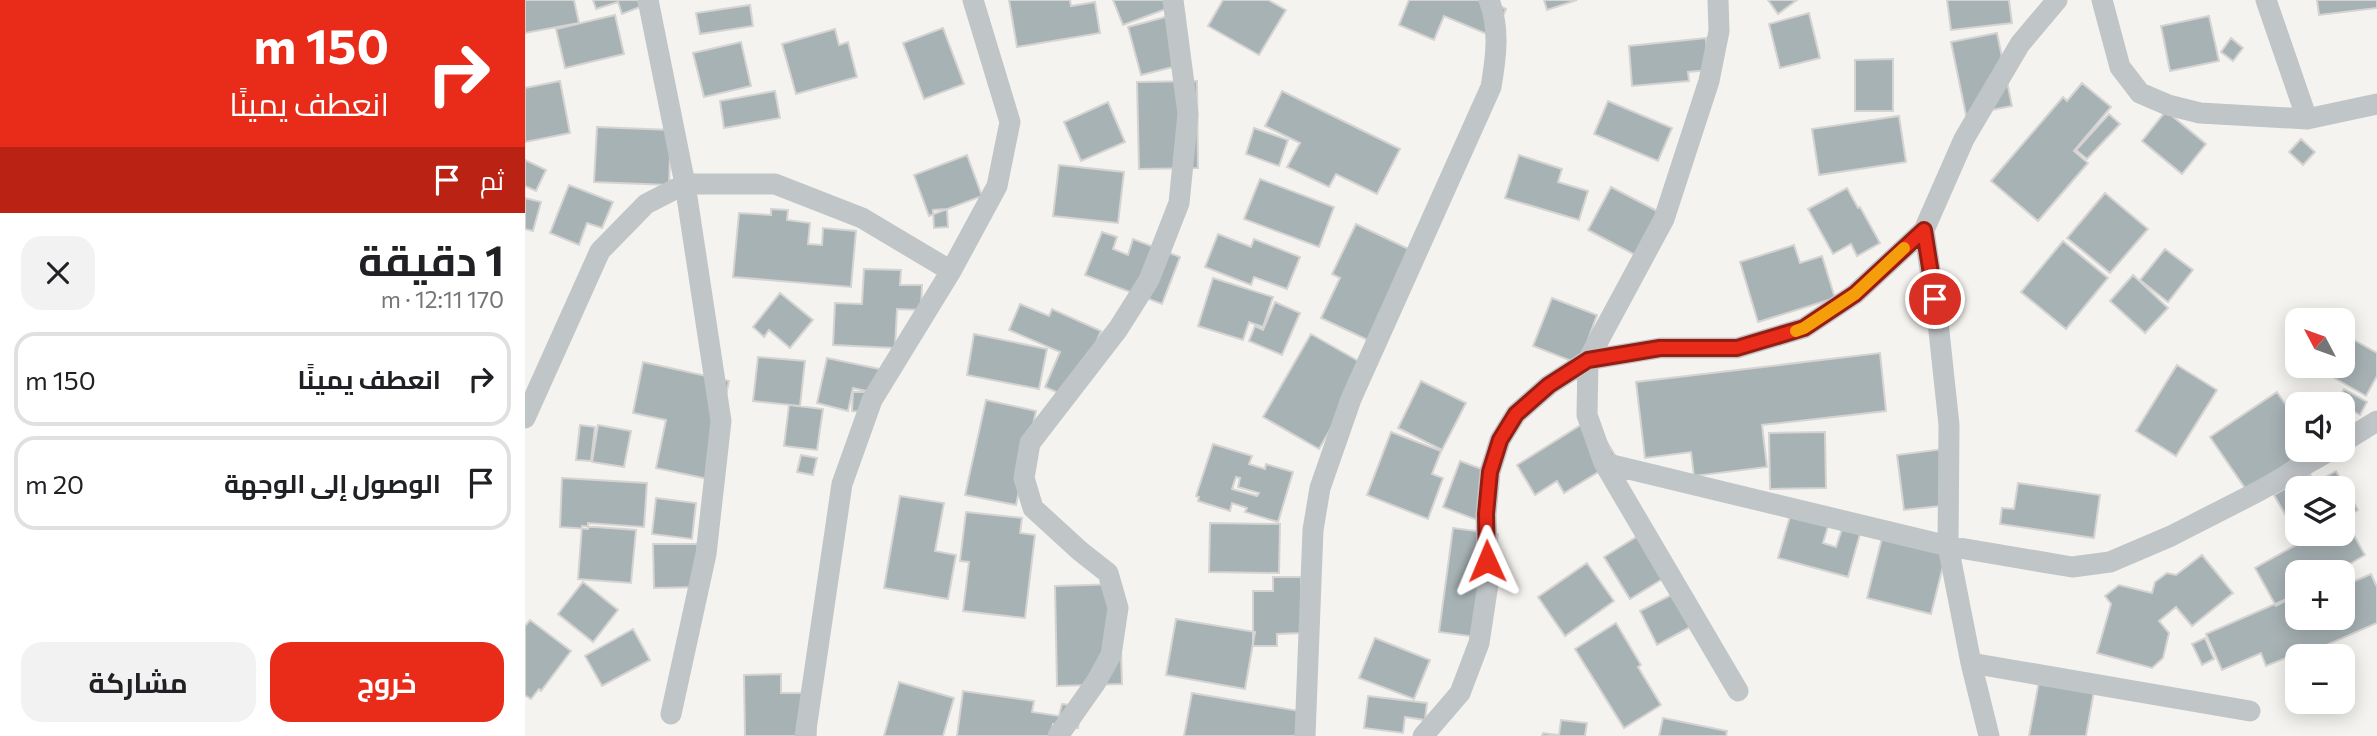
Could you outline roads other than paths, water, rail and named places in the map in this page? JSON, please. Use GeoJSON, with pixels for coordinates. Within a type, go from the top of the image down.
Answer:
{"type":"FeatureCollection","features":[{"type":"Feature","properties":{"kind":"street"},"geometry":{"type":"LineString","coordinates":[[648,0],[685,184],[721,421],[706,554],[671,714]]}},
{"type":"Feature","properties":{"kind":"street"},"geometry":{"type":"LineString","coordinates":[[805,736],[842,484],[872,400],[951,271],[997,186],[1010,122],[972,0]]}},
{"type":"Feature","properties":{"kind":"street"},"geometry":{"type":"LineString","coordinates":[[1058,736],[1096,682],[1111,655],[1118,608],[1108,573],[1033,508],[1024,478],[1030,443],[1118,329],[1149,280],[1179,203],[1188,114],[1173,0]]}},
{"type":"Feature","properties":{"kind":"street"},"geometry":{"type":"LineString","coordinates":[[1305,736],[1313,530],[1320,488],[1351,399],[1491,87],[1497,52],[1493,12],[1489,0]]}},
{"type":"Feature","properties":{"kind":"street"},"geometry":{"type":"LineString","coordinates":[[1717,0],[1719,31],[1709,81],[1664,219],[1588,360],[1587,415],[1604,463],[1738,691]]}},
{"type":"Feature","properties":{"kind":"street"},"geometry":{"type":"LineString","coordinates":[[1423,736],[1460,693],[1479,643],[1488,584],[1486,514],[1490,472],[1500,440],[1516,414],[1549,385],[1588,360],[1660,348],[1737,348],[1804,328],[1855,294],[1924,230],[1965,139],[1999,80],[2020,44],[2057,0]]}},
{"type":"Feature","properties":{"kind":"street"},"geometry":{"type":"LineString","coordinates":[[2102,0],[2120,67],[2140,93],[2168,105],[2200,113],[2307,118],[2377,104]]}},
{"type":"Feature","properties":{"kind":"street"},"geometry":{"type":"LineString","coordinates":[[2266,0],[2307,118]]}},
{"type":"Feature","properties":{"kind":"street"},"geometry":{"type":"LineString","coordinates":[[525,418],[600,251],[646,204],[685,184],[775,184],[862,218],[951,271]]}},
{"type":"Feature","properties":{"kind":"street"},"geometry":{"type":"LineString","coordinates":[[1924,230],[1938,322],[1949,425],[1948,546],[1971,663],[1989,736]]}},
{"type":"Feature","properties":{"kind":"street"},"geometry":{"type":"LineString","coordinates":[[2355,435],[2377,421]]}},
{"type":"Feature","properties":{"kind":"street"},"geometry":{"type":"LineString","coordinates":[[1604,463],[1948,546],[2071,566],[2110,562],[2171,536],[2310,462]]}},
{"type":"Feature","properties":{"kind":"street"},"geometry":{"type":"LineString","coordinates":[[1971,663],[2250,711]]}}]}
